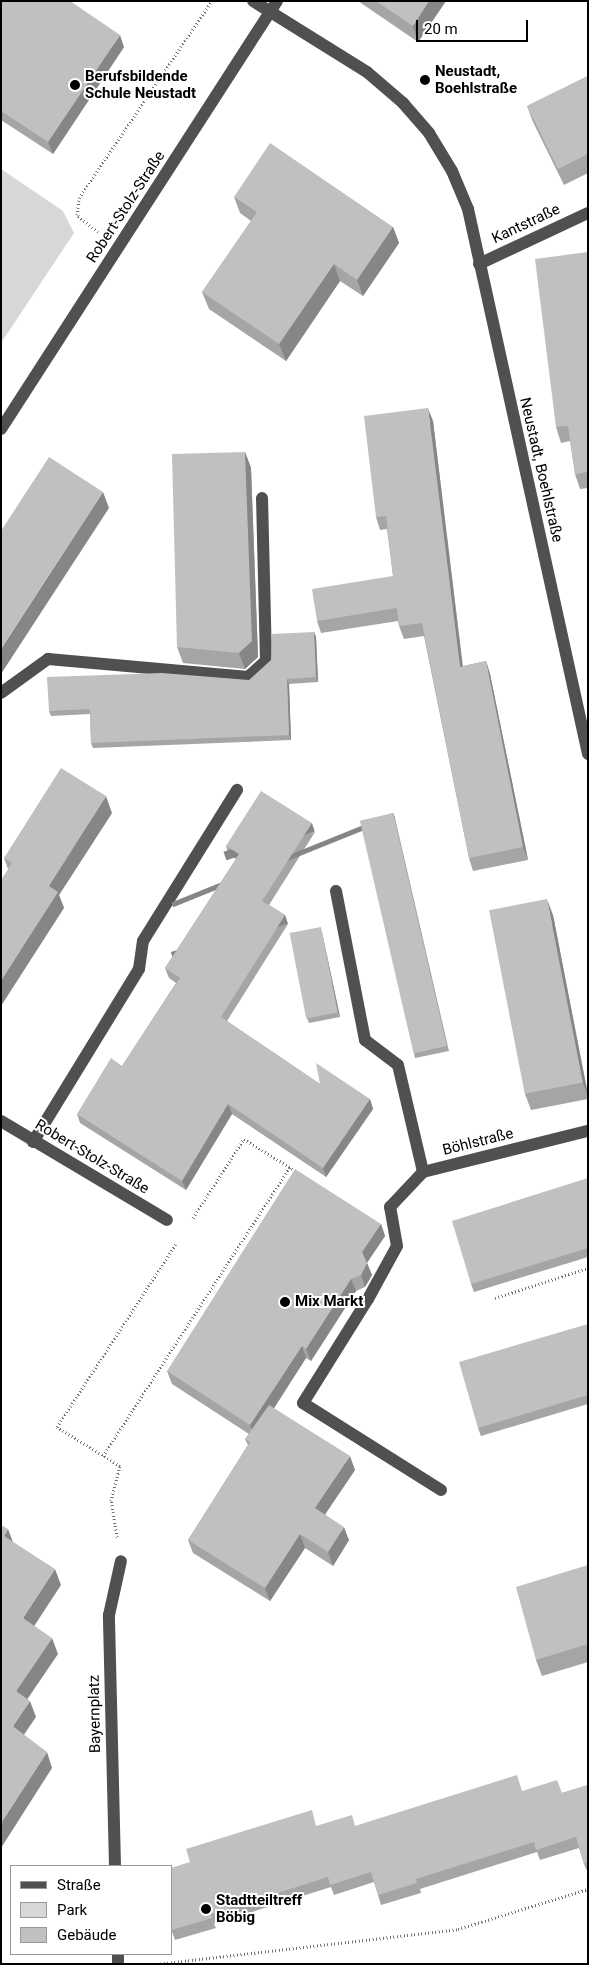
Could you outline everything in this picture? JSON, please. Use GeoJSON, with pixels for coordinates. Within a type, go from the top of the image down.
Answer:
{"type":"FeatureCollection","features":[{"type":"Feature","properties":{"kind":"street","name":"Neustadt, Boehlstraße"},"geometry":{"type":"LineString","coordinates":[[253,1],[269,14],[367,72],[404,103],[429,133],[452,171],[468,209],[588,754]]}},
{"type":"Feature","properties":{"kind":"street","name":"Robert-Stolz-Straße"},"geometry":{"type":"LineString","coordinates":[[1,429],[278,1]]}},
{"type":"Feature","properties":{"kind":"street","name":"Kantstraße"},"geometry":{"type":"LineString","coordinates":[[479,264],[588,214]]}},
{"type":"Feature","properties":{"kind":"street"},"geometry":{"type":"LineString","coordinates":[[1,693],[48,659],[248,677],[266,661],[262,498]]}},
{"type":"Feature","properties":{"kind":"street"},"geometry":{"type":"LineString","coordinates":[[34,1142],[140,968],[143,941],[237,790]]}},
{"type":"Feature","properties":{"kind":"street"},"geometry":{"type":"LineString","coordinates":[[336,891],[365,1040],[398,1065],[423,1172],[390,1207],[396,1246],[368,1299],[303,1403],[441,1490]]}},
{"type":"Feature","properties":{"kind":"street","name":"Robert-Stolz-Straße"},"geometry":{"type":"LineString","coordinates":[[1,1121],[167,1220]]}},
{"type":"Feature","properties":{"kind":"street","name":"Böhlstraße"},"geometry":{"type":"LineString","coordinates":[[423,1172],[588,1130]]}},
{"type":"Feature","properties":{"kind":"street","name":"Bayernplatz"},"geometry":{"type":"LineString","coordinates":[[115,1865],[110,1615],[122,1562]]}},
{"type":"Feature","properties":{"kind":"path"},"geometry":{"type":"LineString","coordinates":[[119,248],[77,215],[79,198],[212,1]]}},
{"type":"Feature","properties":{"kind":"path"},"geometry":{"type":"LineString","coordinates":[[122,1562],[111,1501],[120,1466],[57,1427],[244,1139],[303,1175]]}},
{"type":"Feature","properties":{"kind":"path"},"geometry":{"type":"LineString","coordinates":[[103,1456],[290,1167]]}},
{"type":"Feature","properties":{"kind":"path"},"geometry":{"type":"LineString","coordinates":[[167,1220],[184,1231]]}},
{"type":"Feature","properties":{"kind":"path"},"geometry":{"type":"LineString","coordinates":[[495,1298],[588,1268]]}},
{"type":"Feature","properties":{"kind":"path"},"geometry":{"type":"LineString","coordinates":[[157,1964],[458,1929],[588,1889]]}},
{"type":"Feature","properties":{"kind":"green space"},"geometry":{"type":"Polygon","coordinates":[[[1,169],[63,211],[74,233],[1,343],[1,169]]]}},
{"type":"Feature","properties":{"kind":"building"},"geometry":{"type":"Polygon","coordinates":[[[1,1],[70,1],[120,35],[48,142],[1,111],[1,1]]]}},
{"type":"Feature","properties":{"kind":"building"},"geometry":{"type":"Polygon","coordinates":[[[376,1],[429,1],[413,26],[376,1]]]}},
{"type":"Feature","properties":{"kind":"building"},"geometry":{"type":"Polygon","coordinates":[[[588,76],[588,154],[558,169],[527,106],[588,76]]]}},
{"type":"Feature","properties":{"kind":"building"},"geometry":{"type":"Polygon","coordinates":[[[270,143],[393,227],[357,280],[334,264],[279,344],[202,292],[257,212],[234,197],[270,143]]]}},
{"type":"Feature","properties":{"kind":"building"},"geometry":{"type":"Polygon","coordinates":[[[588,252],[588,472],[575,474],[568,426],[556,427],[535,259],[588,252]]]}},
{"type":"Feature","properties":{"kind":"building"},"geometry":{"type":"Polygon","coordinates":[[[428,408],[460,667],[486,661],[523,847],[469,858],[422,623],[399,626],[397,608],[317,621],[312,589],[393,576],[386,516],[376,517],[364,416],[428,408]]]}},
{"type":"Feature","properties":{"kind":"building"},"geometry":{"type":"Polygon","coordinates":[[[245,452],[252,641],[239,653],[177,647],[172,454],[245,452]]]}},
{"type":"Feature","properties":{"kind":"building"},"geometry":{"type":"Polygon","coordinates":[[[49,457],[103,492],[1,649],[1,531],[49,457]]]}},
{"type":"Feature","properties":{"kind":"building"},"geometry":{"type":"Polygon","coordinates":[[[314,632],[316,677],[287,679],[289,735],[91,743],[90,709],[49,711],[47,677],[162,673],[249,680],[271,660],[272,634],[314,632]]]}},
{"type":"Feature","properties":{"kind":"building"},"geometry":{"type":"Polygon","coordinates":[[[61,768],[106,796],[49,886],[58,892],[1,981],[1,880],[12,863],[4,858],[61,768]]]}},
{"type":"Feature","properties":{"kind":"building"},"geometry":{"type":"Polygon","coordinates":[[[261,791],[312,823],[262,901],[285,915],[221,1017],[320,1084],[316,1063],[370,1099],[323,1168],[228,1104],[182,1181],[77,1114],[111,1058],[122,1066],[180,978],[165,968],[239,854],[226,846],[261,791]]]}},
{"type":"Feature","properties":{"kind":"building"},"geometry":{"type":"Polygon","coordinates":[[[393,813],[447,1046],[414,1054],[360,821],[393,813]]]}},
{"type":"Feature","properties":{"kind":"building"},"geometry":{"type":"Polygon","coordinates":[[[547,899],[583,1083],[525,1094],[489,910],[547,899]]]}},
{"type":"Feature","properties":{"kind":"building"},"geometry":{"type":"Polygon","coordinates":[[[321,927],[338,1012],[306,1019],[290,933],[321,927]]]}},
{"type":"Feature","properties":{"kind":"building","name":"Mix Markt"},"geometry":{"type":"Polygon","coordinates":[[[295,1169],[381,1224],[362,1252],[367,1263],[361,1275],[351,1279],[306,1349],[302,1346],[250,1425],[167,1371],[295,1169]]]}},
{"type":"Feature","properties":{"kind":"building"},"geometry":{"type":"Polygon","coordinates":[[[588,1178],[588,1248],[471,1284],[452,1221],[588,1178]]]}},
{"type":"Feature","properties":{"kind":"building"},"geometry":{"type":"Polygon","coordinates":[[[588,1324],[588,1395],[478,1428],[459,1362],[588,1324]]]}},
{"type":"Feature","properties":{"kind":"building"},"geometry":{"type":"Polygon","coordinates":[[[269,1405],[350,1456],[315,1508],[344,1527],[328,1552],[300,1534],[265,1588],[188,1540],[250,1442],[245,1439],[269,1405]]]}},
{"type":"Feature","properties":{"kind":"building"},"geometry":{"type":"Polygon","coordinates":[[[1,1525],[8,1529],[4,1536],[55,1569],[23,1618],[52,1638],[16,1691],[30,1701],[13,1726],[10,1724],[47,1752],[1,1823],[1,1525]]]}},
{"type":"Feature","properties":{"kind":"building"},"geometry":{"type":"Polygon","coordinates":[[[588,1565],[588,1644],[536,1660],[516,1587],[588,1565]]]}},
{"type":"Feature","properties":{"kind":"building"},"geometry":{"type":"Polygon","coordinates":[[[517,1775],[522,1791],[557,1780],[562,1793],[588,1785],[588,1862],[584,1864],[576,1837],[536,1850],[534,1842],[416,1879],[417,1883],[378,1895],[371,1872],[330,1885],[328,1877],[211,1914],[212,1918],[172,1930],[172,1868],[190,1862],[186,1849],[312,1810],[316,1826],[352,1815],[355,1826],[517,1775]]]}},
{"type":"Feature","properties":{"kind":"place","name":"Neustadt, Boehlstraße"},"geometry":{"type":"Point","coordinates":[425,80]}},
{"type":"Feature","properties":{"kind":"place","name":"Berufsbildende Schule Neustadt"},"geometry":{"type":"Point","coordinates":[75,85]}},
{"type":"Feature","properties":{"kind":"place","name":"Mix Markt"},"geometry":{"type":"Point","coordinates":[285,1302]}},
{"type":"Feature","properties":{"kind":"place","name":"Stadtteiltreff Böbig"},"geometry":{"type":"Point","coordinates":[206,1909]}}]}
